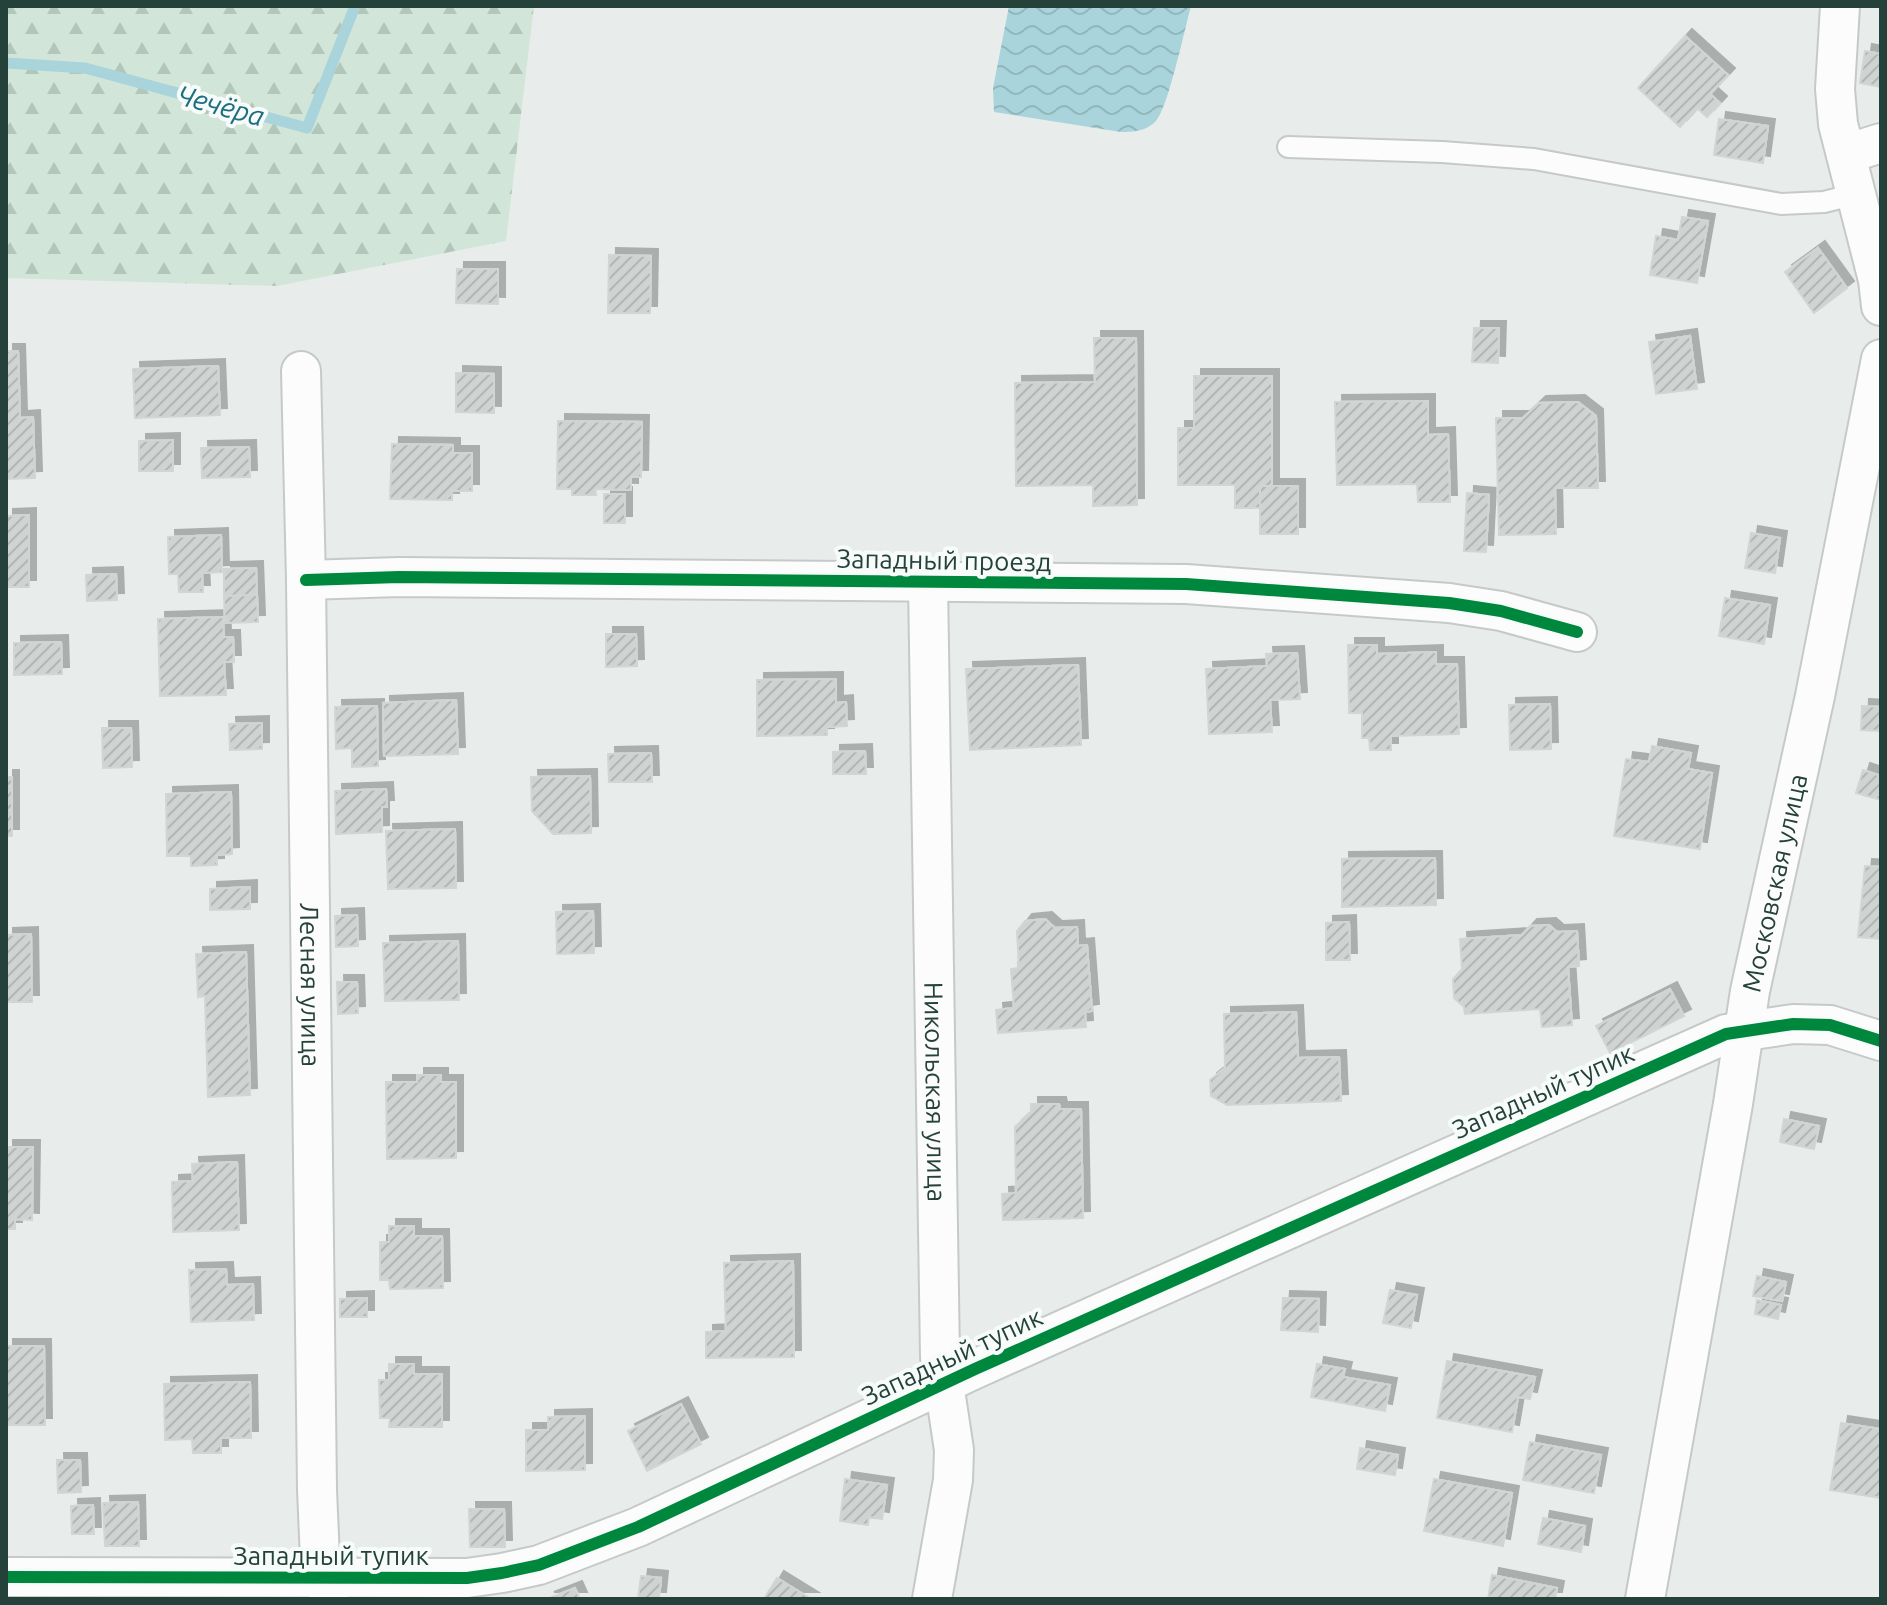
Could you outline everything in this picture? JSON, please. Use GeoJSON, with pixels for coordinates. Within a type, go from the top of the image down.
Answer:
{"type":"FeatureCollection","features":[{"type":"Feature","properties":{"kind":"street"},"geometry":{"type":"LineString","coordinates":[[1840,6],[1835,89],[1838,124],[1863,149],[1856,194],[1878,280],[1881,306]]}},
{"type":"Feature","properties":{"kind":"street","name":"Московская улица"},"geometry":{"type":"LineString","coordinates":[[1645,1599],[1733,1104],[1750,991],[1815,696],[1881,359]]}},
{"type":"Feature","properties":{"kind":"street","name":"Лесная улица"},"geometry":{"type":"LineString","coordinates":[[301,371],[317,1490],[320,1559],[327,1588]]}},
{"type":"Feature","properties":{"kind":"street","name":"Западный проезд"},"geometry":{"type":"LineString","coordinates":[[306,580],[414,577],[1186,584],[1449,603],[1501,611],[1577,632]]}},
{"type":"Feature","properties":{"kind":"street","name":"Никольская улица"},"geometry":{"type":"LineString","coordinates":[[928,582],[940,1357],[954,1450],[953,1480],[932,1599]]}},
{"type":"Feature","properties":{"kind":"street","name":"Западный тупик"},"geometry":{"type":"LineString","coordinates":[[6,1577],[327,1588],[467,1578],[539,1565],[638,1527],[944,1383],[1726,1034],[1793,1024],[1830,1025],[1881,1041]]}},
{"type":"Feature","properties":{"kind":"lane"},"geometry":{"type":"LineString","coordinates":[[1288,147],[1442,152],[1534,159],[1781,204],[1824,202],[1856,194]]}},
{"type":"Feature","properties":{"kind":"green space"},"geometry":{"type":"Polygon","coordinates":[[[6,6],[534,6],[506,241],[277,286],[6,278],[6,6]]]}},
{"type":"Feature","properties":{"kind":"water"},"geometry":{"type":"Polygon","coordinates":[[[1009,6],[1191,6],[1171,85],[1156,121],[1144,129],[1121,132],[994,112],[993,88],[1009,6]]]}},
{"type":"Feature","properties":{"kind":"building"},"geometry":{"type":"Polygon","coordinates":[[[1685,36],[1728,75],[1710,94],[1720,103],[1707,117],[1697,108],[1680,127],[1638,88],[1685,36]]]}},
{"type":"Feature","properties":{"kind":"building"},"geometry":{"type":"Polygon","coordinates":[[[1865,51],[1881,54],[1881,87],[1860,83],[1865,51]]]}},
{"type":"Feature","properties":{"kind":"building"},"geometry":{"type":"Polygon","coordinates":[[[1719,119],[1768,126],[1763,163],[1714,155],[1719,119]]]}},
{"type":"Feature","properties":{"kind":"building"},"geometry":{"type":"Polygon","coordinates":[[[1682,217],[1708,221],[1697,283],[1650,275],[1656,236],[1678,240],[1682,217]]]}},
{"type":"Feature","properties":{"kind":"building"},"geometry":{"type":"Polygon","coordinates":[[[1818,248],[1847,288],[1814,313],[1785,272],[1818,248]]]}},
{"type":"Feature","properties":{"kind":"building"},"geometry":{"type":"Polygon","coordinates":[[[609,255],[651,256],[650,313],[608,313],[609,255]]]}},
{"type":"Feature","properties":{"kind":"building"},"geometry":{"type":"Polygon","coordinates":[[[457,269],[498,269],[498,304],[456,303],[457,269]]]}},
{"type":"Feature","properties":{"kind":"building"},"geometry":{"type":"Polygon","coordinates":[[[1474,328],[1499,328],[1498,363],[1472,362],[1474,328]]]}},
{"type":"Feature","properties":{"kind":"building"},"geometry":{"type":"Polygon","coordinates":[[[1690,336],[1697,389],[1656,394],[1649,342],[1690,336]]]}},
{"type":"Feature","properties":{"kind":"building"},"geometry":{"type":"Polygon","coordinates":[[[1094,338],[1136,338],[1137,505],[1093,506],[1093,485],[1016,486],[1015,383],[1095,382],[1094,338]]]}},
{"type":"Feature","properties":{"kind":"building"},"geometry":{"type":"Polygon","coordinates":[[[6,351],[18,351],[20,418],[33,417],[35,478],[6,479],[6,351]]]}},
{"type":"Feature","properties":{"kind":"building"},"geometry":{"type":"Polygon","coordinates":[[[218,366],[220,415],[135,418],[133,369],[218,366]]]}},
{"type":"Feature","properties":{"kind":"building"},"geometry":{"type":"Polygon","coordinates":[[[456,373],[494,374],[494,413],[456,412],[456,373]]]}},
{"type":"Feature","properties":{"kind":"building"},"geometry":{"type":"Polygon","coordinates":[[[1194,376],[1272,376],[1272,486],[1260,486],[1260,508],[1235,508],[1235,485],[1178,485],[1178,428],[1194,428],[1194,376]]]}},
{"type":"Feature","properties":{"kind":"building"},"geometry":{"type":"Polygon","coordinates":[[[1428,401],[1428,435],[1448,434],[1450,502],[1418,502],[1417,484],[1337,485],[1335,402],[1428,401]]]}},
{"type":"Feature","properties":{"kind":"building"},"geometry":{"type":"Polygon","coordinates":[[[1578,402],[1596,416],[1598,488],[1555,488],[1556,534],[1499,535],[1496,418],[1523,418],[1539,403],[1578,402]]]}},
{"type":"Feature","properties":{"kind":"building"},"geometry":{"type":"Polygon","coordinates":[[[558,421],[642,422],[641,477],[631,477],[631,490],[595,489],[596,495],[572,495],[572,489],[557,489],[558,421]]]}},
{"type":"Feature","properties":{"kind":"building"},"geometry":{"type":"Polygon","coordinates":[[[173,440],[173,471],[139,471],[139,441],[173,440]]]}},
{"type":"Feature","properties":{"kind":"building"},"geometry":{"type":"Polygon","coordinates":[[[392,444],[453,445],[453,453],[472,453],[472,491],[452,491],[452,500],[390,499],[392,444]]]}},
{"type":"Feature","properties":{"kind":"building"},"geometry":{"type":"Polygon","coordinates":[[[249,447],[250,477],[202,478],[201,448],[249,447]]]}},
{"type":"Feature","properties":{"kind":"building"},"geometry":{"type":"Polygon","coordinates":[[[1260,486],[1298,486],[1298,534],[1260,534],[1260,486]]]}},
{"type":"Feature","properties":{"kind":"building"},"geometry":{"type":"Polygon","coordinates":[[[1467,493],[1489,495],[1486,552],[1464,551],[1467,493]]]}},
{"type":"Feature","properties":{"kind":"building"},"geometry":{"type":"Polygon","coordinates":[[[604,494],[625,494],[625,523],[604,523],[604,494]]]}},
{"type":"Feature","properties":{"kind":"building"},"geometry":{"type":"Polygon","coordinates":[[[29,515],[29,587],[6,587],[6,516],[29,515]]]}},
{"type":"Feature","properties":{"kind":"building"},"geometry":{"type":"Polygon","coordinates":[[[1751,533],[1780,538],[1775,573],[1745,568],[1751,533]]]}},
{"type":"Feature","properties":{"kind":"building"},"geometry":{"type":"Polygon","coordinates":[[[221,535],[222,572],[202,573],[203,592],[179,592],[178,574],[169,574],[168,537],[221,535]]]}},
{"type":"Feature","properties":{"kind":"building"},"geometry":{"type":"Polygon","coordinates":[[[256,568],[257,595],[224,596],[224,569],[256,568]]]}},
{"type":"Feature","properties":{"kind":"building"},"geometry":{"type":"Polygon","coordinates":[[[116,574],[117,600],[87,601],[86,575],[116,574]]]}},
{"type":"Feature","properties":{"kind":"building"},"geometry":{"type":"Polygon","coordinates":[[[257,595],[258,622],[225,623],[224,596],[257,595]]]}},
{"type":"Feature","properties":{"kind":"building"},"geometry":{"type":"Polygon","coordinates":[[[1725,598],[1770,605],[1764,644],[1719,636],[1725,598]]]}},
{"type":"Feature","properties":{"kind":"building"},"geometry":{"type":"Polygon","coordinates":[[[223,617],[224,637],[233,637],[234,662],[224,662],[226,695],[160,696],[158,619],[223,617]]]}},
{"type":"Feature","properties":{"kind":"building"},"geometry":{"type":"Polygon","coordinates":[[[606,634],[636,634],[637,666],[606,667],[606,634]]]}},
{"type":"Feature","properties":{"kind":"building"},"geometry":{"type":"Polygon","coordinates":[[[61,642],[62,674],[14,675],[14,643],[61,642]]]}},
{"type":"Feature","properties":{"kind":"building"},"geometry":{"type":"Polygon","coordinates":[[[1348,645],[1377,645],[1377,654],[1436,652],[1436,664],[1457,664],[1459,734],[1391,736],[1391,750],[1370,750],[1369,738],[1362,738],[1362,713],[1349,713],[1348,645]]]}},
{"type":"Feature","properties":{"kind":"building"},"geometry":{"type":"Polygon","coordinates":[[[1297,653],[1300,699],[1270,700],[1272,732],[1209,734],[1206,669],[1267,666],[1266,654],[1297,653]]]}},
{"type":"Feature","properties":{"kind":"building"},"geometry":{"type":"Polygon","coordinates":[[[1078,665],[1081,745],[970,750],[966,669],[1078,665]]]}},
{"type":"Feature","properties":{"kind":"building"},"geometry":{"type":"Polygon","coordinates":[[[836,679],[836,703],[846,702],[847,726],[827,727],[827,735],[757,736],[757,680],[836,679]]]}},
{"type":"Feature","properties":{"kind":"building"},"geometry":{"type":"Polygon","coordinates":[[[456,700],[458,754],[384,756],[383,703],[456,700]]]}},
{"type":"Feature","properties":{"kind":"building"},"geometry":{"type":"Polygon","coordinates":[[[1550,704],[1551,749],[1510,750],[1509,705],[1550,704]]]}},
{"type":"Feature","properties":{"kind":"building"},"geometry":{"type":"Polygon","coordinates":[[[377,706],[378,766],[352,767],[352,748],[336,749],[335,707],[377,706]]]}},
{"type":"Feature","properties":{"kind":"building"},"geometry":{"type":"Polygon","coordinates":[[[1862,706],[1881,707],[1881,731],[1861,730],[1862,706]]]}},
{"type":"Feature","properties":{"kind":"building"},"geometry":{"type":"Polygon","coordinates":[[[262,723],[262,749],[230,750],[229,724],[262,723]]]}},
{"type":"Feature","properties":{"kind":"building"},"geometry":{"type":"Polygon","coordinates":[[[102,728],[131,728],[132,767],[103,768],[102,728]]]}},
{"type":"Feature","properties":{"kind":"building"},"geometry":{"type":"Polygon","coordinates":[[[1652,746],[1691,753],[1688,769],[1712,773],[1700,849],[1614,836],[1626,759],[1649,762],[1652,746]]]}},
{"type":"Feature","properties":{"kind":"building"},"geometry":{"type":"Polygon","coordinates":[[[865,751],[866,774],[833,774],[833,752],[865,751]]]}},
{"type":"Feature","properties":{"kind":"building"},"geometry":{"type":"Polygon","coordinates":[[[651,753],[652,782],[609,782],[608,754],[651,753]]]}},
{"type":"Feature","properties":{"kind":"building"},"geometry":{"type":"Polygon","coordinates":[[[1863,770],[1881,776],[1881,800],[1856,793],[1863,770]]]}},
{"type":"Feature","properties":{"kind":"building"},"geometry":{"type":"Polygon","coordinates":[[[590,776],[591,833],[553,834],[532,811],[531,777],[590,776]]]}},
{"type":"Feature","properties":{"kind":"building"},"geometry":{"type":"Polygon","coordinates":[[[6,777],[12,777],[12,836],[6,836],[6,777]]]}},
{"type":"Feature","properties":{"kind":"building"},"geometry":{"type":"Polygon","coordinates":[[[386,789],[387,807],[382,807],[382,832],[336,834],[335,791],[386,789]]]}},
{"type":"Feature","properties":{"kind":"building"},"geometry":{"type":"Polygon","coordinates":[[[231,792],[232,854],[217,855],[217,865],[191,866],[191,856],[167,856],[166,794],[231,792]]]}},
{"type":"Feature","properties":{"kind":"building"},"geometry":{"type":"Polygon","coordinates":[[[455,829],[456,888],[388,889],[386,831],[455,829]]]}},
{"type":"Feature","properties":{"kind":"building"},"geometry":{"type":"Polygon","coordinates":[[[1435,858],[1436,905],[1342,907],[1342,859],[1435,858]]]}},
{"type":"Feature","properties":{"kind":"building"},"geometry":{"type":"Polygon","coordinates":[[[1865,866],[1881,867],[1881,939],[1858,937],[1865,866]]]}},
{"type":"Feature","properties":{"kind":"building"},"geometry":{"type":"Polygon","coordinates":[[[250,887],[250,909],[210,910],[210,889],[250,887]]]}},
{"type":"Feature","properties":{"kind":"building"},"geometry":{"type":"Polygon","coordinates":[[[593,911],[594,953],[557,954],[556,912],[593,911]]]}},
{"type":"Feature","properties":{"kind":"building"},"geometry":{"type":"Polygon","coordinates":[[[357,915],[358,946],[336,947],[335,916],[357,915]]]}},
{"type":"Feature","properties":{"kind":"building"},"geometry":{"type":"Polygon","coordinates":[[[1045,919],[1055,928],[1077,927],[1078,946],[1087,945],[1092,1011],[1085,1012],[1086,1027],[998,1033],[996,1010],[1014,1008],[1011,969],[1019,968],[1017,931],[1025,921],[1045,919]]]}},
{"type":"Feature","properties":{"kind":"building"},"geometry":{"type":"Polygon","coordinates":[[[1349,922],[1350,960],[1326,960],[1326,923],[1349,922]]]}},
{"type":"Feature","properties":{"kind":"building"},"geometry":{"type":"Polygon","coordinates":[[[1549,925],[1557,932],[1577,931],[1579,966],[1568,967],[1572,1025],[1542,1027],[1540,1009],[1465,1014],[1464,1007],[1454,998],[1453,979],[1462,969],[1460,939],[1522,935],[1530,926],[1549,925]]]}},
{"type":"Feature","properties":{"kind":"building"},"geometry":{"type":"Polygon","coordinates":[[[31,934],[32,1002],[6,1002],[6,935],[31,934]]]}},
{"type":"Feature","properties":{"kind":"building"},"geometry":{"type":"Polygon","coordinates":[[[458,941],[459,1000],[385,1001],[383,943],[458,941]]]}},
{"type":"Feature","properties":{"kind":"building"},"geometry":{"type":"Polygon","coordinates":[[[246,952],[250,1095],[208,1097],[205,996],[198,997],[196,954],[246,952]]]}},
{"type":"Feature","properties":{"kind":"building"},"geometry":{"type":"Polygon","coordinates":[[[337,982],[357,982],[358,1013],[338,1014],[337,982]]]}},
{"type":"Feature","properties":{"kind":"building"},"geometry":{"type":"Polygon","coordinates":[[[1670,989],[1684,1016],[1610,1053],[1596,1026],[1670,989]]]}},
{"type":"Feature","properties":{"kind":"building"},"geometry":{"type":"Polygon","coordinates":[[[1296,1012],[1298,1058],[1339,1057],[1341,1101],[1227,1105],[1211,1096],[1210,1080],[1225,1068],[1224,1014],[1296,1012]]]}},
{"type":"Feature","properties":{"kind":"building"},"geometry":{"type":"Polygon","coordinates":[[[417,1075],[441,1075],[441,1082],[456,1082],[456,1158],[387,1159],[386,1082],[417,1082],[417,1075]]]}},
{"type":"Feature","properties":{"kind":"building"},"geometry":{"type":"Polygon","coordinates":[[[1031,1104],[1059,1104],[1060,1109],[1081,1109],[1083,1218],[1003,1220],[1002,1194],[1016,1193],[1015,1127],[1031,1112],[1031,1104]]]}},
{"type":"Feature","properties":{"kind":"building"},"geometry":{"type":"Polygon","coordinates":[[[1784,1119],[1819,1126],[1814,1149],[1780,1142],[1784,1119]]]}},
{"type":"Feature","properties":{"kind":"building"},"geometry":{"type":"Polygon","coordinates":[[[6,1147],[33,1147],[32,1220],[15,1219],[15,1229],[6,1229],[6,1147]]]}},
{"type":"Feature","properties":{"kind":"building"},"geometry":{"type":"Polygon","coordinates":[[[237,1162],[239,1230],[173,1232],[172,1182],[193,1181],[192,1164],[237,1162]]]}},
{"type":"Feature","properties":{"kind":"building"},"geometry":{"type":"Polygon","coordinates":[[[389,1226],[414,1226],[414,1236],[442,1236],[443,1288],[390,1289],[389,1280],[380,1280],[380,1242],[389,1242],[389,1226]]]}},
{"type":"Feature","properties":{"kind":"building"},"geometry":{"type":"Polygon","coordinates":[[[793,1261],[794,1357],[706,1358],[706,1332],[726,1331],[724,1263],[793,1261]]]}},
{"type":"Feature","properties":{"kind":"building"},"geometry":{"type":"Polygon","coordinates":[[[226,1269],[227,1285],[253,1284],[254,1320],[191,1322],[189,1270],[226,1269]]]}},
{"type":"Feature","properties":{"kind":"building"},"geometry":{"type":"Polygon","coordinates":[[[1757,1276],[1786,1282],[1782,1301],[1753,1296],[1757,1276]]]}},
{"type":"Feature","properties":{"kind":"building"},"geometry":{"type":"Polygon","coordinates":[[[1390,1290],[1417,1295],[1411,1328],[1383,1323],[1390,1290]]]}},
{"type":"Feature","properties":{"kind":"building"},"geometry":{"type":"Polygon","coordinates":[[[367,1298],[367,1317],[340,1317],[340,1299],[367,1298]]]}},
{"type":"Feature","properties":{"kind":"building"},"geometry":{"type":"Polygon","coordinates":[[[1283,1298],[1319,1299],[1318,1332],[1281,1330],[1283,1298]]]}},
{"type":"Feature","properties":{"kind":"building"},"geometry":{"type":"Polygon","coordinates":[[[1757,1300],[1781,1305],[1778,1319],[1755,1314],[1757,1300]]]}},
{"type":"Feature","properties":{"kind":"building"},"geometry":{"type":"Polygon","coordinates":[[[6,1346],[44,1346],[45,1425],[6,1425],[6,1346]]]}},
{"type":"Feature","properties":{"kind":"building"},"geometry":{"type":"Polygon","coordinates":[[[1447,1361],[1535,1377],[1530,1399],[1518,1397],[1512,1432],[1437,1418],[1447,1361]]]}},
{"type":"Feature","properties":{"kind":"building"},"geometry":{"type":"Polygon","coordinates":[[[389,1364],[414,1364],[414,1374],[442,1374],[442,1427],[389,1427],[390,1418],[380,1418],[379,1380],[389,1380],[389,1364]]]}},
{"type":"Feature","properties":{"kind":"building"},"geometry":{"type":"Polygon","coordinates":[[[1317,1364],[1345,1369],[1343,1377],[1390,1385],[1385,1411],[1311,1397],[1317,1364]]]}},
{"type":"Feature","properties":{"kind":"building"},"geometry":{"type":"Polygon","coordinates":[[[250,1382],[251,1438],[221,1438],[221,1453],[193,1453],[192,1439],[165,1440],[164,1384],[250,1382]]]}},
{"type":"Feature","properties":{"kind":"building"},"geometry":{"type":"Polygon","coordinates":[[[681,1404],[701,1444],[647,1471],[628,1431],[681,1404]]]}},
{"type":"Feature","properties":{"kind":"building"},"geometry":{"type":"Polygon","coordinates":[[[585,1416],[585,1470],[526,1471],[526,1430],[548,1430],[548,1417],[585,1416]]]}},
{"type":"Feature","properties":{"kind":"building"},"geometry":{"type":"Polygon","coordinates":[[[1841,1423],[1881,1429],[1881,1498],[1830,1490],[1841,1423]]]}},
{"type":"Feature","properties":{"kind":"building"},"geometry":{"type":"Polygon","coordinates":[[[1530,1442],[1601,1455],[1594,1493],[1523,1480],[1530,1442]]]}},
{"type":"Feature","properties":{"kind":"building"},"geometry":{"type":"Polygon","coordinates":[[[1360,1448],[1398,1455],[1395,1475],[1357,1469],[1360,1448]]]}},
{"type":"Feature","properties":{"kind":"building"},"geometry":{"type":"Polygon","coordinates":[[[57,1460],[80,1460],[81,1492],[58,1493],[57,1460]]]}},
{"type":"Feature","properties":{"kind":"building"},"geometry":{"type":"Polygon","coordinates":[[[845,1479],[887,1485],[882,1519],[869,1517],[868,1525],[840,1521],[845,1479]]]}},
{"type":"Feature","properties":{"kind":"building"},"geometry":{"type":"Polygon","coordinates":[[[1434,1479],[1512,1493],[1503,1546],[1424,1531],[1434,1479]]]}},
{"type":"Feature","properties":{"kind":"building"},"geometry":{"type":"Polygon","coordinates":[[[138,1502],[139,1546],[105,1546],[103,1503],[138,1502]]]}},
{"type":"Feature","properties":{"kind":"building"},"geometry":{"type":"Polygon","coordinates":[[[93,1505],[94,1534],[72,1534],[71,1506],[93,1505]]]}},
{"type":"Feature","properties":{"kind":"building"},"geometry":{"type":"Polygon","coordinates":[[[469,1509],[504,1509],[505,1547],[470,1547],[469,1509]]]}},
{"type":"Feature","properties":{"kind":"building"},"geometry":{"type":"Polygon","coordinates":[[[1543,1518],[1585,1526],[1581,1552],[1538,1544],[1543,1518]]]}},
{"type":"Feature","properties":{"kind":"building"},"geometry":{"type":"Polygon","coordinates":[[[1492,1575],[1557,1588],[1555,1599],[1488,1599],[1492,1575]]]}},
{"type":"Feature","properties":{"kind":"building"},"geometry":{"type":"Polygon","coordinates":[[[641,1576],[661,1578],[659,1599],[638,1599],[641,1576]]]}},
{"type":"Feature","properties":{"kind":"building"},"geometry":{"type":"Polygon","coordinates":[[[777,1578],[811,1599],[764,1599],[777,1578]]]}},
{"type":"Feature","properties":{"kind":"building"},"geometry":{"type":"Polygon","coordinates":[[[575,1588],[580,1599],[547,1599],[575,1588]]]}},
{"type":"Feature","properties":{"kind":"waterway","name":"Чечёра"},"geometry":{"type":"LineString","coordinates":[[6,63],[85,68],[307,128],[355,6]]}},
{"type":"Feature","properties":{"kind":"cycle path"},"geometry":{"type":"LineString","coordinates":[[306,580],[399,577],[1186,584],[1449,603],[1501,611],[1577,632]]}},
{"type":"Feature","properties":{"kind":"cycle path"},"geometry":{"type":"LineString","coordinates":[[6,1577],[467,1578],[539,1565],[638,1527],[975,1369],[1726,1034],[1793,1024],[1830,1025],[1881,1041]]}}]}
